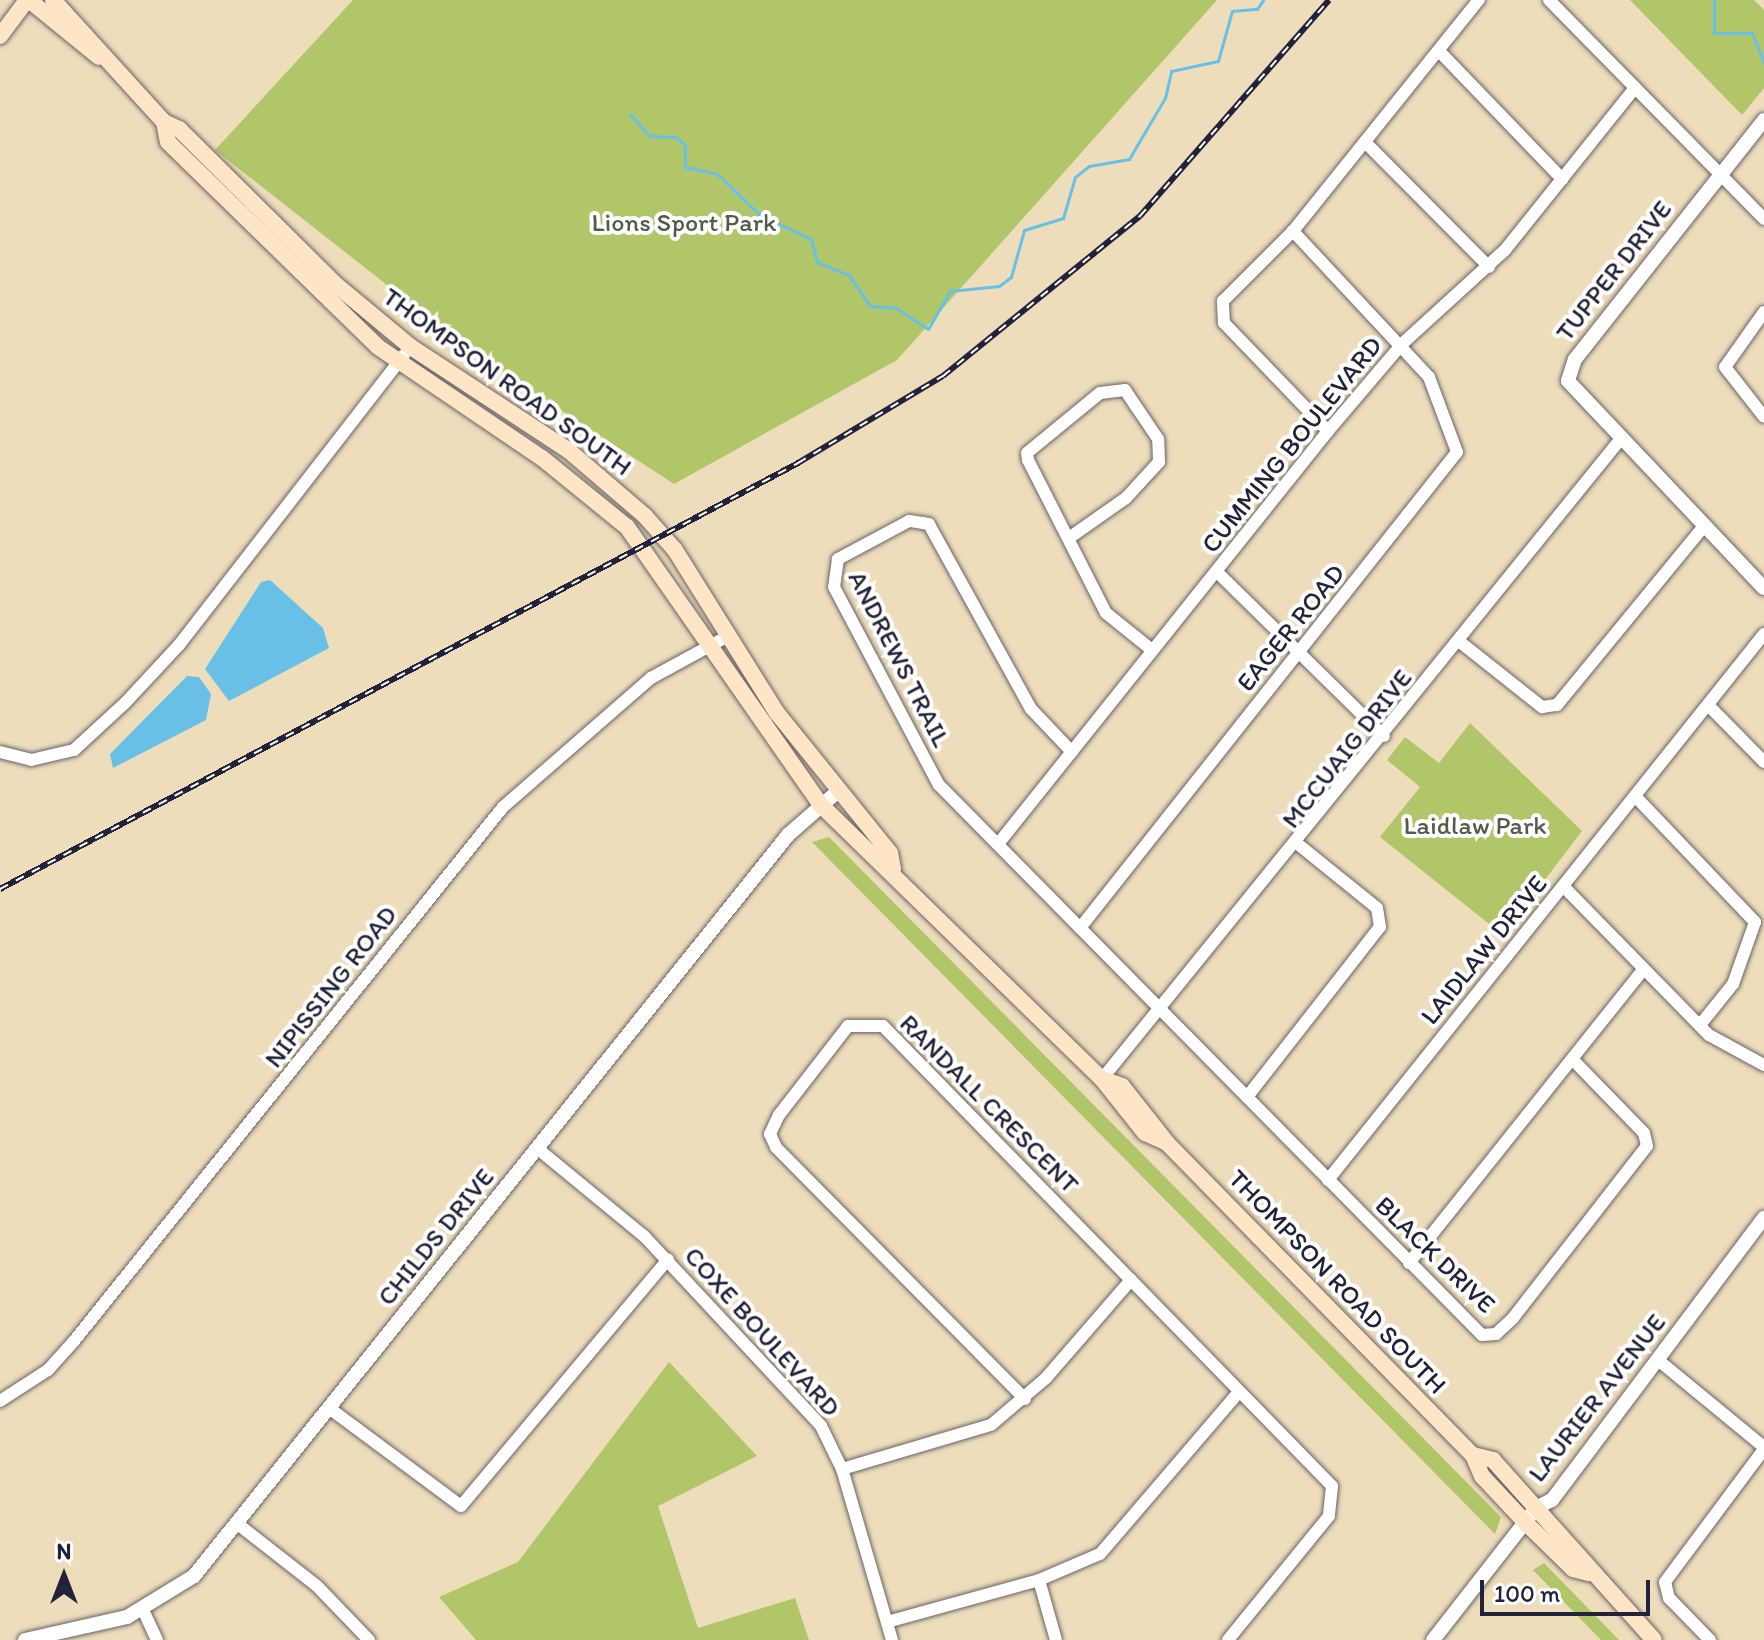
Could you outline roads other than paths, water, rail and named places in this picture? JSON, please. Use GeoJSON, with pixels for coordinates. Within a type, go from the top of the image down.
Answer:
{"type":"FeatureCollection","features":[{"type":"Feature","properties":{"kind":"main road"},"geometry":{"type":"LineString","coordinates":[[0,36],[28,0]]}},
{"type":"Feature","properties":{"kind":"main road","name":"THOMPSON ROAD SOUTH"},"geometry":{"type":"LineString","coordinates":[[28,0],[99,57]]}},
{"type":"Feature","properties":{"kind":"main road","name":"THOMPSON ROAD SOUTH"},"geometry":{"type":"LineString","coordinates":[[53,0],[99,57],[164,122],[179,129],[335,284],[411,347],[620,491],[675,550],[837,792],[890,853],[893,869]]}},
{"type":"Feature","properties":{"kind":"main road","name":"THOMPSON ROAD SOUTH"},"geometry":{"type":"LineString","coordinates":[[164,122],[168,142],[398,362],[542,458],[627,527],[821,805],[875,864],[893,869],[1102,1079],[1122,1086],[1167,1143],[1473,1455],[1482,1476],[1525,1522],[1573,1569],[1588,1573]]}},
{"type":"Feature","properties":{"kind":"main road","name":"THOMPSON ROAD SOUTH"},"geometry":{"type":"LineString","coordinates":[[1473,1455],[1493,1460],[1582,1555],[1588,1573],[1654,1640]]}},
{"type":"Feature","properties":{"kind":"street"},"geometry":{"type":"LineString","coordinates":[[1328,431],[1221,315],[1223,301],[1293,231],[1479,0]]}},
{"type":"Feature","properties":{"kind":"street"},"geometry":{"type":"LineString","coordinates":[[1549,0],[1764,219]]}},
{"type":"Feature","properties":{"kind":"street"},"geometry":{"type":"LineString","coordinates":[[1439,51],[1562,179]]}},
{"type":"Feature","properties":{"kind":"street","name":"CUMMING BOULEVARD"},"geometry":{"type":"LineString","coordinates":[[998,844],[1328,431],[1402,344],[1489,267],[1635,88]]}},
{"type":"Feature","properties":{"kind":"street","name":"TUPPER DRIVE"},"geometry":{"type":"LineString","coordinates":[[1764,120],[1570,369],[1572,392],[1764,588]]}},
{"type":"Feature","properties":{"kind":"street"},"geometry":{"type":"LineString","coordinates":[[1365,142],[1489,267]]}},
{"type":"Feature","properties":{"kind":"street"},"geometry":{"type":"LineString","coordinates":[[1293,231],[1402,344]]}},
{"type":"Feature","properties":{"kind":"street"},"geometry":{"type":"LineString","coordinates":[[1764,312],[1725,367],[1764,417]]}},
{"type":"Feature","properties":{"kind":"street","name":"EAGER ROAD"},"geometry":{"type":"LineString","coordinates":[[1080,928],[1457,452],[1429,377],[1402,344]]}},
{"type":"Feature","properties":{"kind":"street"},"geometry":{"type":"LineString","coordinates":[[0,752],[31,760],[74,750],[116,711],[179,645],[411,347]]}},
{"type":"Feature","properties":{"kind":"street"},"geometry":{"type":"LineString","coordinates":[[1069,538],[1126,498],[1159,462],[1158,439],[1125,390],[1100,393],[1028,448],[1069,538],[1106,613],[1152,650]]}},
{"type":"Feature","properties":{"kind":"street","name":"MCCUAIG DRIVE"},"geometry":{"type":"LineString","coordinates":[[1102,1079],[1162,1012],[1299,845],[1619,441]]}},
{"type":"Feature","properties":{"kind":"street","name":"ANDREWS TRAIL"},"geometry":{"type":"LineString","coordinates":[[1072,752],[1031,709],[929,524],[909,521],[838,559],[834,587],[939,785],[1162,1012]]}},
{"type":"Feature","properties":{"kind":"street"},"geometry":{"type":"LineString","coordinates":[[1460,642],[1542,707],[1557,705],[1704,526]]}},
{"type":"Feature","properties":{"kind":"street"},"geometry":{"type":"LineString","coordinates":[[1217,572],[1384,736]]}},
{"type":"Feature","properties":{"kind":"street","name":"LAIDLAW DRIVE"},"geometry":{"type":"LineString","coordinates":[[1328,1180],[1764,634]]}},
{"type":"Feature","properties":{"kind":"street","name":"NIPISSING ROAD"},"geometry":{"type":"LineString","coordinates":[[0,1401],[48,1370],[74,1341],[503,807],[651,678],[730,635]]}},
{"type":"Feature","properties":{"kind":"street"},"geometry":{"type":"LineString","coordinates":[[1708,705],[1764,762]]}},
{"type":"Feature","properties":{"kind":"street","name":"CHILDS DRIVE"},"geometry":{"type":"LineString","coordinates":[[33,1639],[143,1610],[194,1576],[239,1525],[329,1408],[788,835],[837,792]]}},
{"type":"Feature","properties":{"kind":"street"},"geometry":{"type":"LineString","coordinates":[[1635,796],[1755,922],[1733,984],[1700,1025]]}},
{"type":"Feature","properties":{"kind":"street"},"geometry":{"type":"LineString","coordinates":[[1247,1097],[1380,927],[1377,908],[1299,845]]}},
{"type":"Feature","properties":{"kind":"street"},"geometry":{"type":"LineString","coordinates":[[1563,886],[1700,1025],[1764,1065]]}},
{"type":"Feature","properties":{"kind":"street"},"geometry":{"type":"LineString","coordinates":[[1409,1263],[1644,969]]}},
{"type":"Feature","properties":{"kind":"street","name":"BLACK DRIVE"},"geometry":{"type":"LineString","coordinates":[[1162,1012],[1476,1331],[1496,1334],[1631,1171],[1647,1146],[1644,1133],[1572,1059]]}},
{"type":"Feature","properties":{"kind":"street","name":"RANDALL CRESCENT"},"geometry":{"type":"LineString","coordinates":[[1025,1399],[776,1147],[770,1134],[779,1115],[848,1026],[883,1026],[1131,1280],[1336,1498],[1228,1640]]}},
{"type":"Feature","properties":{"kind":"street","name":"COXE BOULEVARD"},"geometry":{"type":"LineString","coordinates":[[538,1149],[668,1259],[793,1391],[842,1469],[892,1640]]}},
{"type":"Feature","properties":{"kind":"street","name":"LAURIER AVENUE"},"geometry":{"type":"LineString","coordinates":[[1433,1640],[1536,1508],[1552,1500],[1764,1218]]}},
{"type":"Feature","properties":{"kind":"street"},"geometry":{"type":"LineString","coordinates":[[329,1408],[461,1506],[668,1259]]}},
{"type":"Feature","properties":{"kind":"street"},"geometry":{"type":"LineString","coordinates":[[842,1469],[991,1425],[1025,1399],[1131,1280]]}},
{"type":"Feature","properties":{"kind":"street"},"geometry":{"type":"LineString","coordinates":[[1658,1360],[1764,1448],[1665,1582],[1669,1598],[1710,1640]]}},
{"type":"Feature","properties":{"kind":"street"},"geometry":{"type":"LineString","coordinates":[[887,1622],[1039,1580],[1123,1535],[1238,1393]]}},
{"type":"Feature","properties":{"kind":"street"},"geometry":{"type":"LineString","coordinates":[[239,1525],[317,1586],[369,1640]]}},
{"type":"Feature","properties":{"kind":"street"},"geometry":{"type":"LineString","coordinates":[[1039,1580],[1056,1640]]}},
{"type":"Feature","properties":{"kind":"street"},"geometry":{"type":"LineString","coordinates":[[143,1610],[157,1640]]}},
{"type":"Feature","properties":{"kind":"water"},"geometry":{"type":"Polygon","coordinates":[[[270,580],[323,628],[329,648],[229,701],[205,669],[261,582],[270,580]]]}},
{"type":"Feature","properties":{"kind":"water"},"geometry":{"type":"Polygon","coordinates":[[[187,676],[199,677],[211,694],[206,720],[113,768],[110,754],[187,676]]]}},
{"type":"Feature","properties":{"kind":"waterway"},"geometry":{"type":"LineString","coordinates":[[630,114],[649,136],[676,137],[685,145],[685,167],[717,174],[760,215],[811,239],[817,262],[849,275],[870,306],[896,308],[928,329],[950,291],[999,286],[1011,277],[1024,230],[1063,218],[1075,177],[1089,166],[1129,159],[1165,98],[1171,71],[1218,61],[1232,11],[1257,9],[1263,0]]}},
{"type":"Feature","properties":{"kind":"waterway"},"geometry":{"type":"LineString","coordinates":[[1714,0],[1714,33],[1752,33],[1764,63]]}},
{"type":"Feature","properties":{"kind":"railway"},"geometry":{"type":"LineString","coordinates":[[0,889],[798,463],[943,376],[1140,216],[1329,0]]}},
{"type":"Feature","properties":{"kind":"park label","name":"Lions Sport Park"},"geometry":{"type":"Point","coordinates":[684,223]}},
{"type":"Feature","properties":{"kind":"park label","name":"Laidlaw Park"},"geometry":{"type":"Point","coordinates":[1475,826]}}]}
